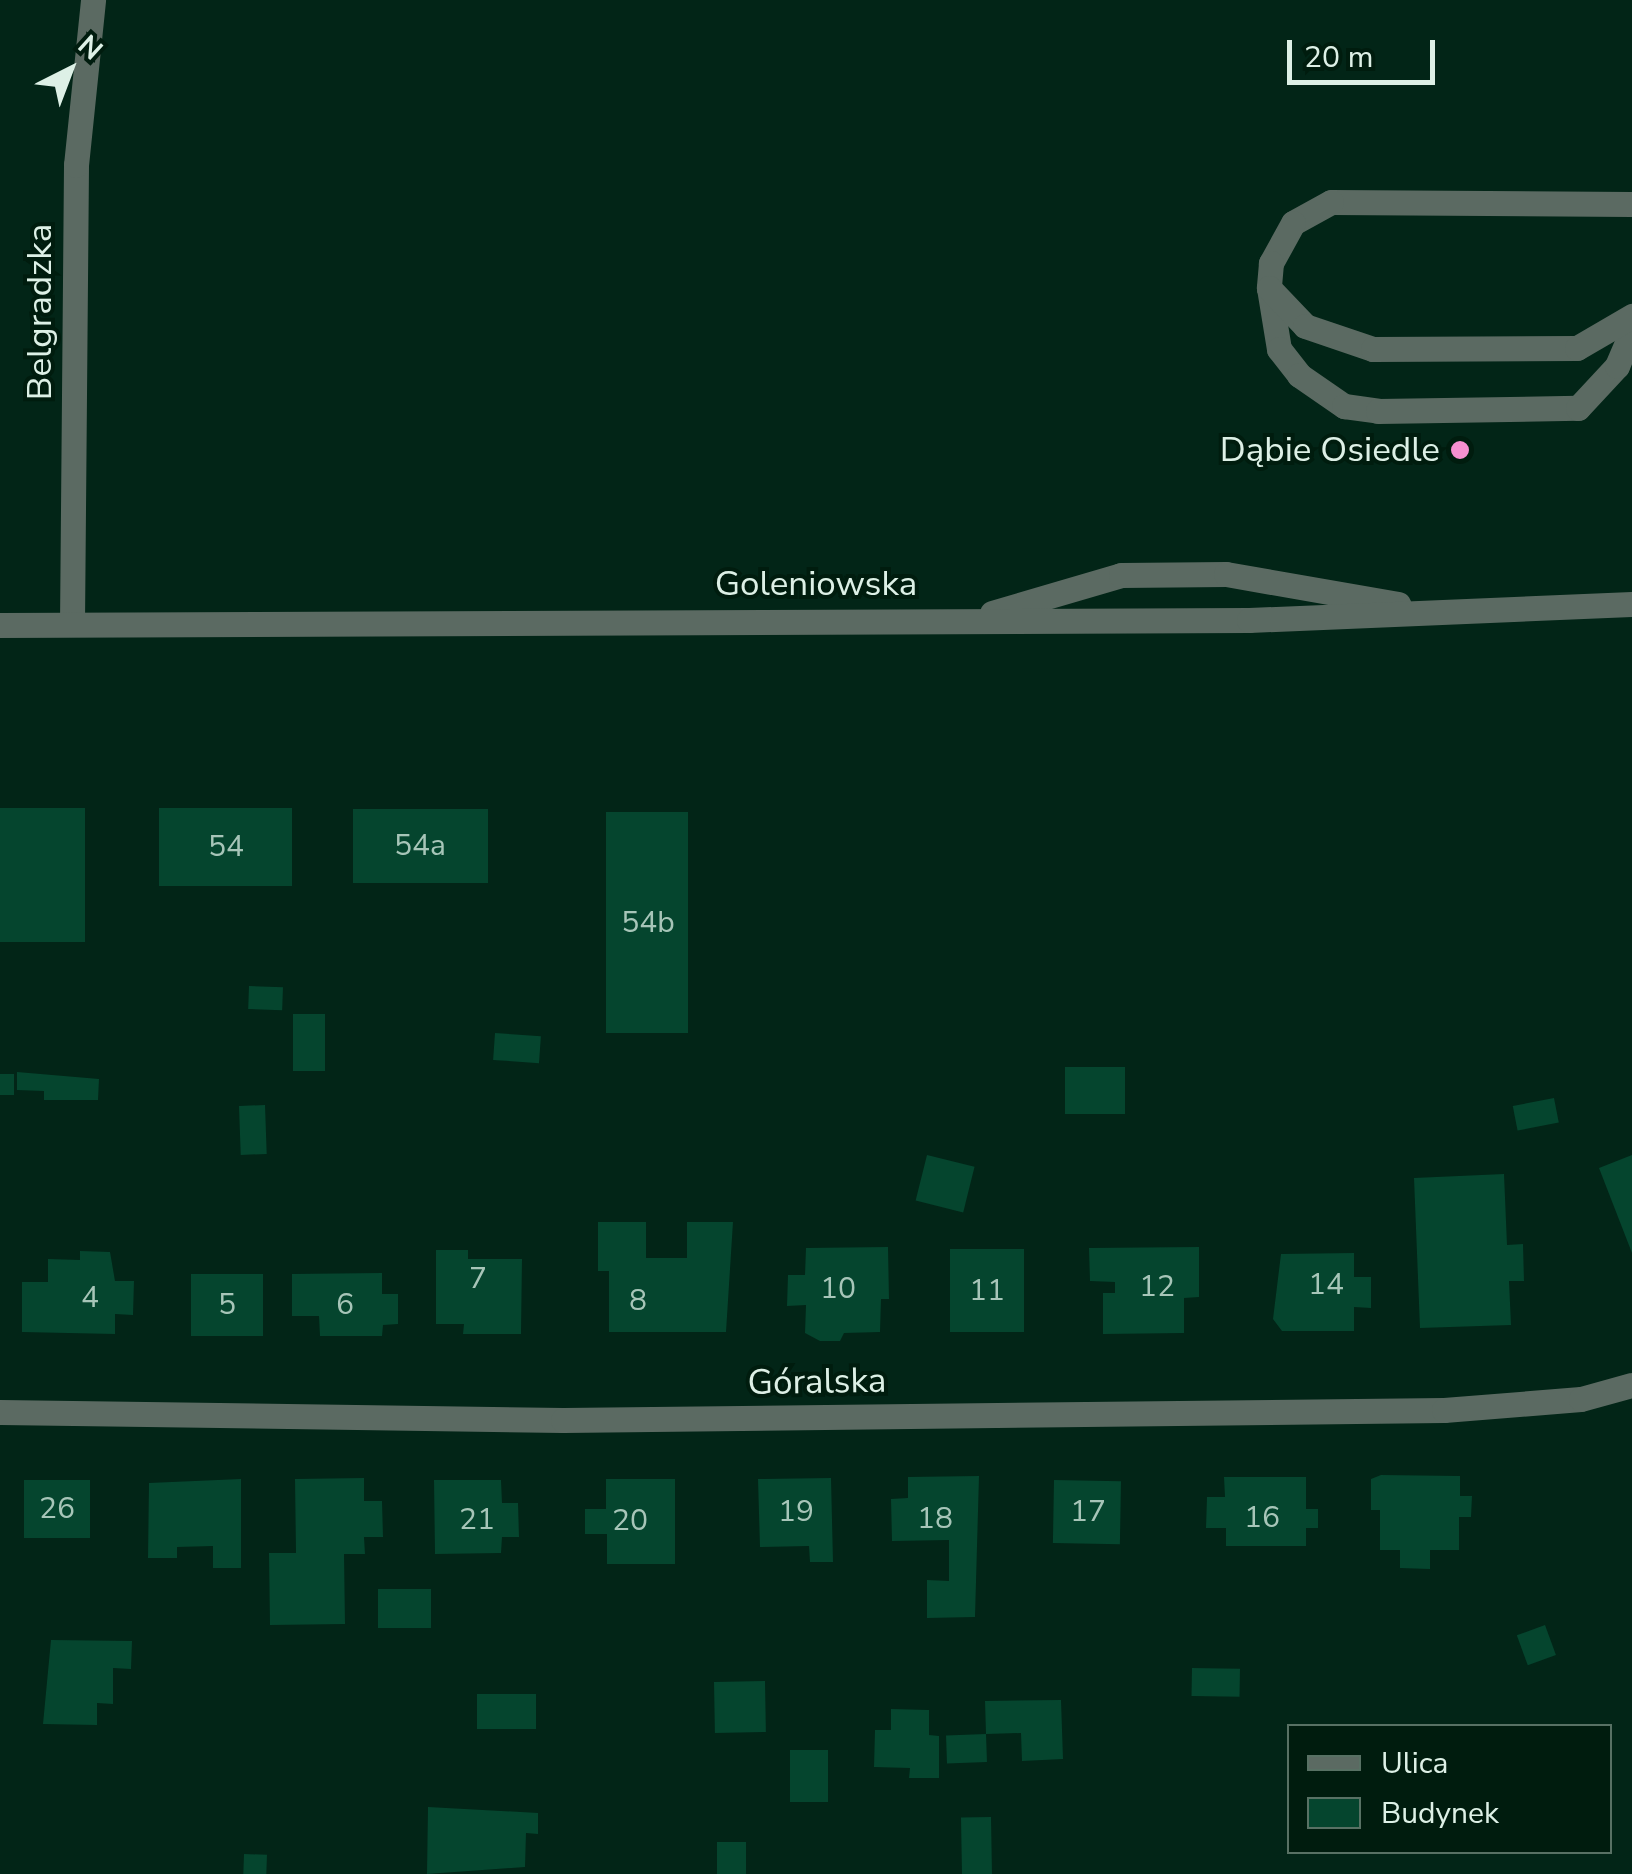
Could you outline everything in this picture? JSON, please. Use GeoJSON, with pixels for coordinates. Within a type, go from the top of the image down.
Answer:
{"type":"FeatureCollection","features":[{"type":"Feature","properties":{"kind":"street","name":"Belgradzka"},"geometry":{"type":"LineString","coordinates":[[72,624],[76,165],[93,0]]}},
{"type":"Feature","properties":{"kind":"street"},"geometry":{"type":"LineString","coordinates":[[1632,204],[1332,202],[1293,223],[1271,263],[1269,288],[1279,349],[1298,376],[1344,406],[1378,412],[1578,408],[1617,366],[1632,331]]}},
{"type":"Feature","properties":{"kind":"street"},"geometry":{"type":"LineString","coordinates":[[1269,288],[1305,326],[1372,349],[1576,348],[1632,316]]}},
{"type":"Feature","properties":{"kind":"street"},"geometry":{"type":"LineString","coordinates":[[966,620],[1122,575],[1226,574],[1463,612]]}},
{"type":"Feature","properties":{"kind":"street","name":"Goleniowska"},"geometry":{"type":"LineString","coordinates":[[0,625],[966,620],[1463,612],[1632,604]]}},
{"type":"Feature","properties":{"kind":"street","name":"Góralska"},"geometry":{"type":"LineString","coordinates":[[0,1412],[563,1420],[1444,1410],[1581,1398],[1632,1385]]}},
{"type":"Feature","properties":{"kind":"building"},"geometry":{"type":"Polygon","coordinates":[[[0,808],[85,808],[85,942],[0,942],[0,808]]]}},
{"type":"Feature","properties":{"kind":"building"},"geometry":{"type":"Polygon","coordinates":[[[159,808],[292,808],[292,886],[159,886],[159,808]]]}},
{"type":"Feature","properties":{"kind":"building"},"geometry":{"type":"Polygon","coordinates":[[[353,809],[488,809],[488,883],[353,883],[353,809]]]}},
{"type":"Feature","properties":{"kind":"building"},"geometry":{"type":"Polygon","coordinates":[[[606,812],[688,812],[688,1033],[606,1033],[606,812]]]}},
{"type":"Feature","properties":{"kind":"building"},"geometry":{"type":"Polygon","coordinates":[[[249,986],[283,987],[282,1010],[248,1009],[249,986]]]}},
{"type":"Feature","properties":{"kind":"building"},"geometry":{"type":"Polygon","coordinates":[[[293,1014],[325,1014],[325,1071],[293,1071],[293,1014]]]}},
{"type":"Feature","properties":{"kind":"building"},"geometry":{"type":"Polygon","coordinates":[[[495,1033],[541,1036],[539,1063],[493,1060],[495,1033]]]}},
{"type":"Feature","properties":{"kind":"building"},"geometry":{"type":"Polygon","coordinates":[[[1065,1067],[1125,1067],[1125,1114],[1065,1114],[1065,1067]]]}},
{"type":"Feature","properties":{"kind":"building"},"geometry":{"type":"Polygon","coordinates":[[[17,1072],[99,1079],[98,1100],[44,1100],[44,1091],[17,1090],[17,1072]]]}},
{"type":"Feature","properties":{"kind":"building"},"geometry":{"type":"Polygon","coordinates":[[[0,1074],[14,1074],[14,1095],[0,1095],[0,1074]]]}},
{"type":"Feature","properties":{"kind":"building"},"geometry":{"type":"Polygon","coordinates":[[[1554,1098],[1559,1123],[1518,1131],[1513,1106],[1554,1098]]]}},
{"type":"Feature","properties":{"kind":"building"},"geometry":{"type":"Polygon","coordinates":[[[265,1105],[267,1154],[241,1155],[239,1106],[265,1105]]]}},
{"type":"Feature","properties":{"kind":"building"},"geometry":{"type":"Polygon","coordinates":[[[927,1155],[975,1167],[963,1212],[916,1201],[927,1155]]]}},
{"type":"Feature","properties":{"kind":"building"},"geometry":{"type":"Polygon","coordinates":[[[1632,1155],[1632,1253],[1599,1168],[1632,1155]]]}},
{"type":"Feature","properties":{"kind":"building"},"geometry":{"type":"Polygon","coordinates":[[[1504,1174],[1507,1245],[1523,1244],[1524,1281],[1509,1281],[1511,1325],[1420,1328],[1414,1178],[1504,1174]]]}},
{"type":"Feature","properties":{"kind":"building"},"geometry":{"type":"Polygon","coordinates":[[[598,1222],[646,1222],[646,1258],[687,1258],[687,1222],[733,1222],[726,1332],[609,1332],[609,1271],[598,1271],[598,1222]]]}},
{"type":"Feature","properties":{"kind":"building"},"geometry":{"type":"Polygon","coordinates":[[[888,1247],[889,1299],[881,1299],[880,1332],[844,1333],[840,1341],[820,1341],[805,1333],[806,1305],[787,1306],[788,1275],[805,1275],[806,1248],[888,1247]]]}},
{"type":"Feature","properties":{"kind":"building"},"geometry":{"type":"Polygon","coordinates":[[[1199,1247],[1199,1297],[1184,1298],[1184,1333],[1103,1334],[1103,1293],[1115,1293],[1115,1282],[1090,1281],[1089,1248],[1199,1247]]]}},
{"type":"Feature","properties":{"kind":"building"},"geometry":{"type":"Polygon","coordinates":[[[950,1249],[1024,1249],[1024,1332],[950,1332],[950,1249]]]}},
{"type":"Feature","properties":{"kind":"building"},"geometry":{"type":"Polygon","coordinates":[[[436,1250],[468,1250],[468,1259],[522,1259],[521,1334],[463,1334],[464,1324],[436,1324],[436,1250]]]}},
{"type":"Feature","properties":{"kind":"building"},"geometry":{"type":"Polygon","coordinates":[[[80,1251],[110,1252],[115,1281],[134,1281],[133,1315],[115,1314],[115,1334],[22,1332],[22,1282],[48,1282],[48,1259],[80,1260],[80,1251]]]}},
{"type":"Feature","properties":{"kind":"building"},"geometry":{"type":"Polygon","coordinates":[[[1354,1253],[1354,1277],[1371,1277],[1371,1308],[1354,1307],[1354,1331],[1282,1331],[1273,1319],[1281,1254],[1354,1253]]]}},
{"type":"Feature","properties":{"kind":"building"},"geometry":{"type":"Polygon","coordinates":[[[382,1273],[382,1294],[398,1294],[398,1324],[383,1325],[382,1336],[320,1336],[319,1316],[292,1316],[292,1274],[382,1273]]]}},
{"type":"Feature","properties":{"kind":"building"},"geometry":{"type":"Polygon","coordinates":[[[191,1274],[263,1274],[263,1336],[191,1336],[191,1274]]]}},
{"type":"Feature","properties":{"kind":"building"},"geometry":{"type":"Polygon","coordinates":[[[1381,1475],[1460,1476],[1460,1496],[1472,1496],[1471,1517],[1459,1517],[1459,1550],[1430,1550],[1430,1569],[1400,1568],[1400,1550],[1380,1550],[1380,1510],[1371,1510],[1371,1479],[1381,1475]]]}},
{"type":"Feature","properties":{"kind":"building"},"geometry":{"type":"Polygon","coordinates":[[[979,1476],[975,1617],[927,1618],[927,1580],[949,1581],[949,1540],[892,1541],[891,1499],[908,1498],[908,1477],[979,1476]]]}},
{"type":"Feature","properties":{"kind":"building"},"geometry":{"type":"Polygon","coordinates":[[[1224,1477],[1306,1477],[1306,1509],[1318,1509],[1318,1528],[1306,1528],[1306,1546],[1226,1546],[1226,1528],[1206,1528],[1207,1497],[1225,1497],[1224,1477]]]}},
{"type":"Feature","properties":{"kind":"building"},"geometry":{"type":"Polygon","coordinates":[[[364,1478],[364,1501],[382,1501],[383,1537],[364,1537],[365,1554],[344,1554],[345,1624],[270,1625],[269,1553],[296,1553],[295,1479],[364,1478]]]}},
{"type":"Feature","properties":{"kind":"building"},"geometry":{"type":"Polygon","coordinates":[[[831,1478],[833,1562],[810,1562],[809,1546],[760,1547],[758,1479],[831,1478]]]}},
{"type":"Feature","properties":{"kind":"building"},"geometry":{"type":"Polygon","coordinates":[[[241,1479],[241,1568],[213,1568],[213,1546],[177,1547],[177,1558],[148,1558],[149,1483],[241,1479]]]}},
{"type":"Feature","properties":{"kind":"building"},"geometry":{"type":"Polygon","coordinates":[[[606,1479],[675,1479],[675,1564],[607,1564],[607,1534],[585,1534],[585,1509],[606,1509],[606,1479]]]}},
{"type":"Feature","properties":{"kind":"building"},"geometry":{"type":"Polygon","coordinates":[[[24,1480],[90,1480],[90,1538],[24,1538],[24,1480]]]}},
{"type":"Feature","properties":{"kind":"building"},"geometry":{"type":"Polygon","coordinates":[[[434,1480],[501,1480],[502,1503],[518,1503],[519,1537],[502,1537],[501,1553],[435,1554],[434,1480]]]}},
{"type":"Feature","properties":{"kind":"building"},"geometry":{"type":"Polygon","coordinates":[[[1054,1480],[1121,1481],[1120,1544],[1053,1543],[1054,1480]]]}},
{"type":"Feature","properties":{"kind":"building"},"geometry":{"type":"Polygon","coordinates":[[[378,1589],[431,1589],[431,1628],[378,1628],[378,1589]]]}},
{"type":"Feature","properties":{"kind":"building"},"geometry":{"type":"Polygon","coordinates":[[[1545,1625],[1556,1655],[1528,1665],[1517,1635],[1545,1625]]]}},
{"type":"Feature","properties":{"kind":"building"},"geometry":{"type":"Polygon","coordinates":[[[51,1640],[132,1641],[131,1669],[113,1668],[113,1704],[97,1703],[97,1725],[43,1724],[51,1640]]]}},
{"type":"Feature","properties":{"kind":"building"},"geometry":{"type":"Polygon","coordinates":[[[1192,1668],[1240,1669],[1240,1697],[1192,1696],[1192,1668]]]}},
{"type":"Feature","properties":{"kind":"building"},"geometry":{"type":"Polygon","coordinates":[[[765,1681],[766,1732],[715,1733],[714,1682],[765,1681]]]}},
{"type":"Feature","properties":{"kind":"building"},"geometry":{"type":"Polygon","coordinates":[[[477,1694],[536,1694],[536,1729],[477,1729],[477,1694]]]}},
{"type":"Feature","properties":{"kind":"building"},"geometry":{"type":"Polygon","coordinates":[[[1061,1700],[1063,1759],[1022,1761],[1021,1733],[986,1734],[985,1701],[1061,1700]]]}},
{"type":"Feature","properties":{"kind":"building"},"geometry":{"type":"Polygon","coordinates":[[[891,1709],[929,1710],[929,1735],[939,1736],[939,1778],[909,1778],[910,1768],[874,1767],[875,1730],[891,1730],[891,1709]]]}},
{"type":"Feature","properties":{"kind":"building"},"geometry":{"type":"Polygon","coordinates":[[[986,1734],[987,1762],[947,1763],[946,1735],[986,1734]]]}},
{"type":"Feature","properties":{"kind":"building"},"geometry":{"type":"Polygon","coordinates":[[[790,1750],[828,1750],[828,1802],[790,1802],[790,1750]]]}},
{"type":"Feature","properties":{"kind":"building"},"geometry":{"type":"Polygon","coordinates":[[[428,1807],[538,1813],[538,1834],[526,1833],[525,1867],[427,1874],[428,1807]]]}},
{"type":"Feature","properties":{"kind":"building"},"geometry":{"type":"Polygon","coordinates":[[[991,1817],[992,1874],[962,1874],[961,1818],[991,1817]]]}},
{"type":"Feature","properties":{"kind":"building"},"geometry":{"type":"Polygon","coordinates":[[[717,1842],[746,1842],[746,1874],[717,1874],[717,1842]]]}},
{"type":"Feature","properties":{"kind":"building"},"geometry":{"type":"Polygon","coordinates":[[[244,1854],[267,1855],[266,1874],[243,1874],[244,1854]]]}},
{"type":"Feature","properties":{"kind":"place","name":"Dąbie Osiedle"},"geometry":{"type":"Point","coordinates":[1460,450]}}]}
